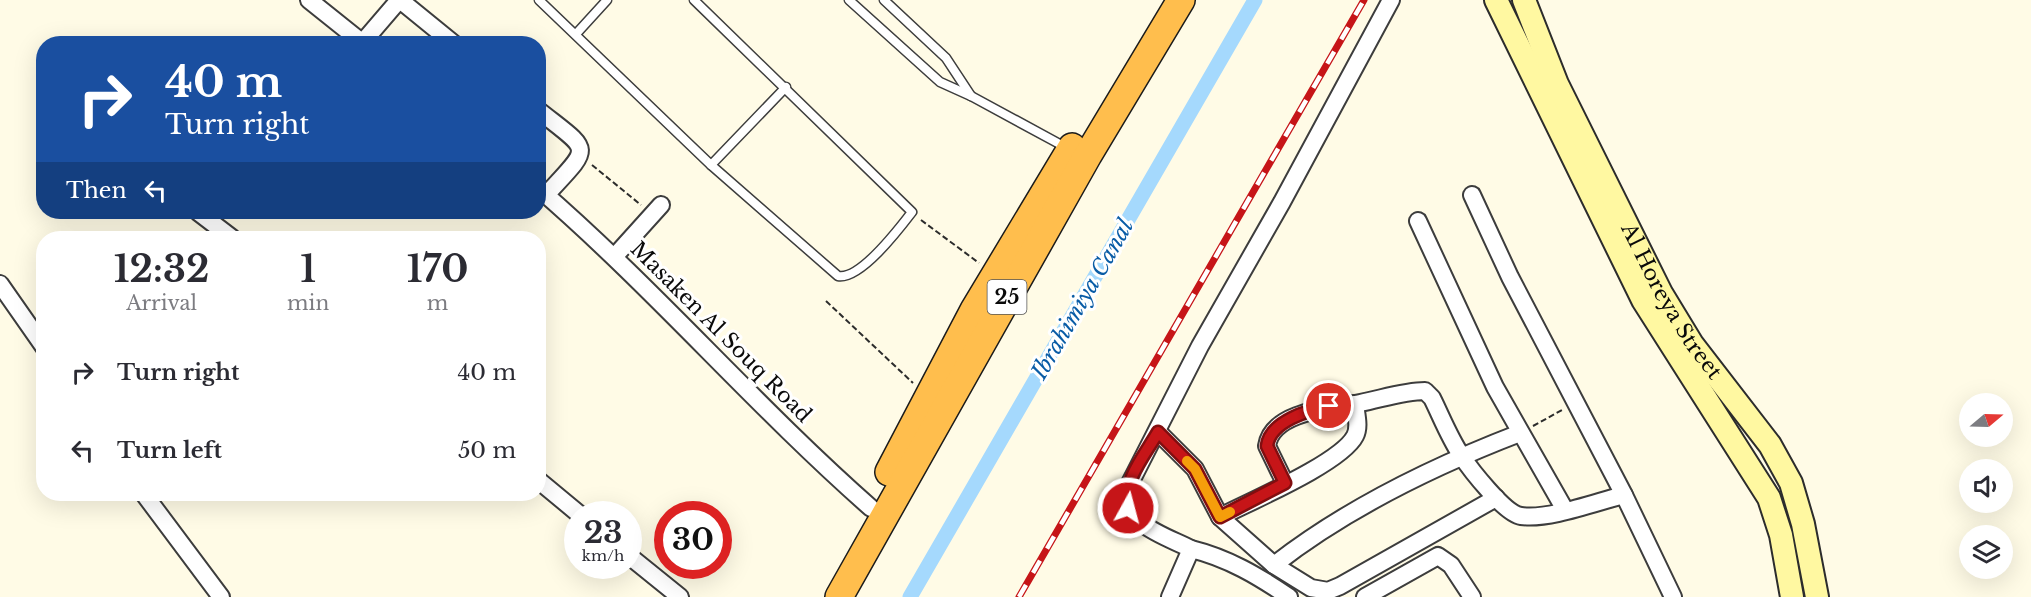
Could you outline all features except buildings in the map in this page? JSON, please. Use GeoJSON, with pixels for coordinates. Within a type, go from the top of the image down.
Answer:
{"type":"FeatureCollection","features":[{"type":"Feature","properties":{"kind":"highway","name":"25"},"geometry":{"type":"LineString","coordinates":[[824,597],[927,396],[995,275],[1161,0]]}},
{"type":"Feature","properties":{"kind":"highway","name":"25"},"geometry":{"type":"LineString","coordinates":[[839,597],[1088,154],[1181,0]]}},
{"type":"Feature","properties":{"kind":"main road","name":"Al Horeya Street"},"geometry":{"type":"LineString","coordinates":[[1496,0],[1643,300],[1769,498],[1781,535],[1792,597]]}},
{"type":"Feature","properties":{"kind":"main road","name":"Al Horeya Street"},"geometry":{"type":"LineString","coordinates":[[1524,0],[1557,84],[1661,293],[1692,344],[1770,445],[1791,483],[1803,524],[1816,597]]}},
{"type":"Feature","properties":{"kind":"main road"},"geometry":{"type":"LineString","coordinates":[[1717,415],[1736,400]]}},
{"type":"Feature","properties":{"kind":"street"},"geometry":{"type":"LineString","coordinates":[[309,0],[355,36]]}},
{"type":"Feature","properties":{"kind":"street"},"geometry":{"type":"LineString","coordinates":[[370,36],[399,0],[444,36]]}},
{"type":"Feature","properties":{"kind":"street"},"geometry":{"type":"LineString","coordinates":[[1289,597],[1253,573],[1214,555],[1191,549],[1143,524],[1128,508],[1126,499],[1129,483],[1158,432],[1200,346],[1282,202],[1391,0]]}},
{"type":"Feature","properties":{"kind":"street"},"geometry":{"type":"LineString","coordinates":[[546,116],[578,142],[581,155],[546,187]]}},
{"type":"Feature","properties":{"kind":"street","name":"Masaken Al Souq Road"},"geometry":{"type":"LineString","coordinates":[[546,195],[615,256],[794,439],[871,508]]}},
{"type":"Feature","properties":{"kind":"street"},"geometry":{"type":"LineString","coordinates":[[1472,195],[1510,276],[1624,495],[1673,597]]}},
{"type":"Feature","properties":{"kind":"street"},"geometry":{"type":"LineString","coordinates":[[615,256],[657,209]]}},
{"type":"Feature","properties":{"kind":"street"},"geometry":{"type":"LineString","coordinates":[[207,219],[223,231]]}},
{"type":"Feature","properties":{"kind":"street"},"geometry":{"type":"LineString","coordinates":[[1418,221],[1481,359],[1520,433],[1565,510]]}},
{"type":"Feature","properties":{"kind":"street"},"geometry":{"type":"LineString","coordinates":[[0,284],[36,336]]}},
{"type":"Feature","properties":{"kind":"street"},"geometry":{"type":"LineString","coordinates":[[1285,483],[1267,446],[1270,436],[1279,427],[1305,413],[1329,406],[1354,404],[1425,391],[1432,398],[1461,455],[1496,498],[1518,516],[1565,510],[1624,495]]}},
{"type":"Feature","properties":{"kind":"street"},"geometry":{"type":"LineString","coordinates":[[1220,517],[1312,471],[1346,449],[1357,434],[1354,404]]}},
{"type":"Feature","properties":{"kind":"street"},"geometry":{"type":"LineString","coordinates":[[1158,432],[1195,469],[1220,517],[1274,565],[1311,588],[1328,591],[1340,586],[1496,498]]}},
{"type":"Feature","properties":{"kind":"street"},"geometry":{"type":"LineString","coordinates":[[1274,565],[1334,524],[1461,455],[1520,433]]}},
{"type":"Feature","properties":{"kind":"street"},"geometry":{"type":"LineString","coordinates":[[546,487],[564,502]]}},
{"type":"Feature","properties":{"kind":"street"},"geometry":{"type":"LineString","coordinates":[[149,501],[220,597]]}},
{"type":"Feature","properties":{"kind":"street"},"geometry":{"type":"LineString","coordinates":[[1170,597],[1191,549]]}},
{"type":"Feature","properties":{"kind":"street"},"geometry":{"type":"LineString","coordinates":[[1366,597],[1438,556],[1451,565],[1472,597]]}},
{"type":"Feature","properties":{"kind":"street"},"geometry":{"type":"LineString","coordinates":[[642,566],[680,597]]}},
{"type":"Feature","properties":{"kind":"lane"},"geometry":{"type":"LineString","coordinates":[[539,0],[711,165],[840,277],[855,273],[886,243],[912,213],[786,87],[694,0]]}},
{"type":"Feature","properties":{"kind":"lane"},"geometry":{"type":"LineString","coordinates":[[576,34],[607,0]]}},
{"type":"Feature","properties":{"kind":"lane"},"geometry":{"type":"LineString","coordinates":[[849,0],[924,70],[953,90],[971,96],[1070,150]]}},
{"type":"Feature","properties":{"kind":"lane"},"geometry":{"type":"LineString","coordinates":[[884,0],[946,58],[971,96]]}},
{"type":"Feature","properties":{"kind":"lane"},"geometry":{"type":"LineString","coordinates":[[711,165],[786,87]]}},
{"type":"Feature","properties":{"kind":"path"},"geometry":{"type":"LineString","coordinates":[[581,155],[657,209]]}},
{"type":"Feature","properties":{"kind":"path"},"geometry":{"type":"LineString","coordinates":[[912,213],[995,275]]}},
{"type":"Feature","properties":{"kind":"path"},"geometry":{"type":"LineString","coordinates":[[826,301],[927,396]]}},
{"type":"Feature","properties":{"kind":"path"},"geometry":{"type":"LineString","coordinates":[[1520,433],[1575,403]]}},
{"type":"Feature","properties":{"kind":"waterway","name":"Ibrahimiya Canal"},"geometry":{"type":"LineString","coordinates":[[910,597],[1255,0]]}},
{"type":"Feature","properties":{"kind":"railway"},"geometry":{"type":"LineString","coordinates":[[1019,597],[1364,0]]}},
{"type":"Feature","properties":{"kind":"slow traffic"},"geometry":{"type":"LineString","coordinates":[[1187,461],[1195,469],[1220,517],[1230,512]]}},
{"type":"Feature","properties":{"kind":"route"},"geometry":{"type":"LineString","coordinates":[[1128,508],[1126,491],[1129,483],[1158,432],[1195,469],[1220,517],[1285,483],[1267,446],[1267,441],[1279,427],[1291,419],[1329,406]]}}]}
